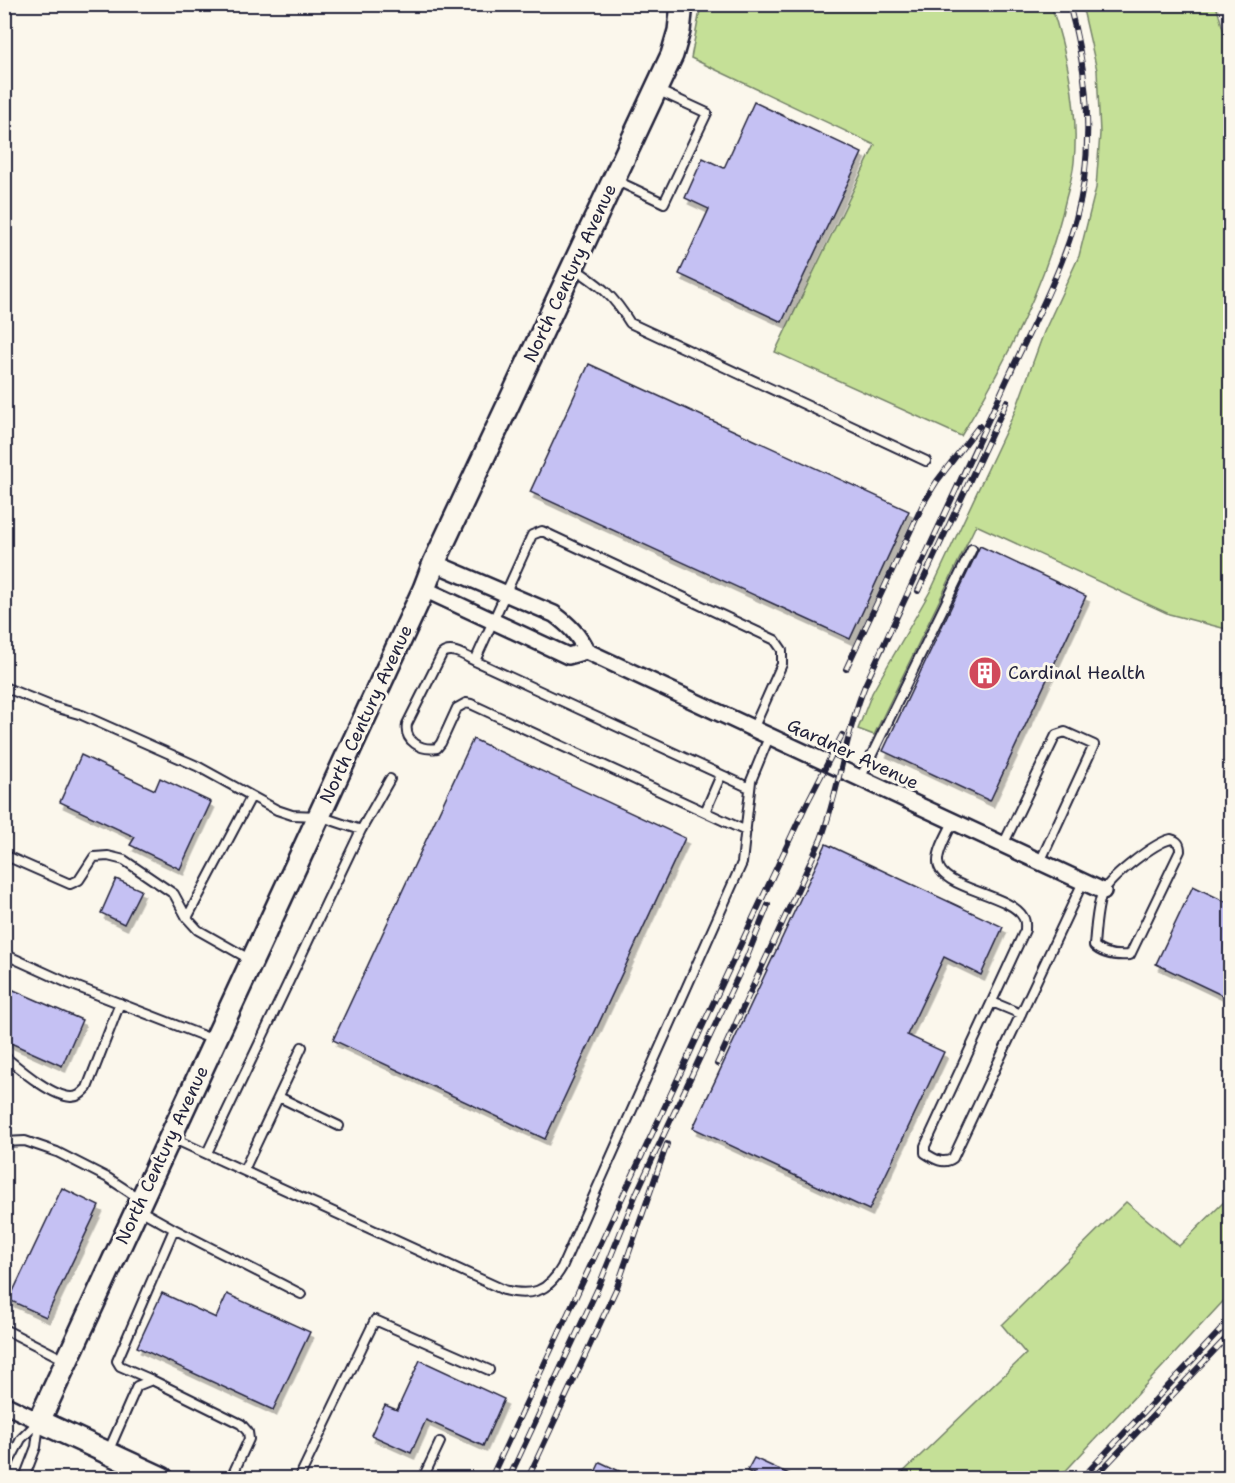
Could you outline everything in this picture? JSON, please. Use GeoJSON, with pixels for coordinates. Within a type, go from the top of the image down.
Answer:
{"type":"FeatureCollection","features":[{"type":"Feature","properties":{"kind":"street","name":"North Century Avenue"},"geometry":{"type":"LineString","coordinates":[[39,1421],[434,563],[672,55],[679,31],[682,4]]}},
{"type":"Feature","properties":{"kind":"street"},"geometry":{"type":"LineString","coordinates":[[434,563],[554,614],[569,625],[581,639],[586,651]]}},
{"type":"Feature","properties":{"kind":"street","name":"Gardner Avenue"},"geometry":{"type":"LineString","coordinates":[[424,589],[568,656],[586,651],[1103,891]]}},
{"type":"Feature","properties":{"kind":"street"},"geometry":{"type":"LineString","coordinates":[[4,1404],[162,1479]]}},
{"type":"Feature","properties":{"kind":"lane"},"geometry":{"type":"LineString","coordinates":[[614,179],[664,203],[707,113],[656,89]]}},
{"type":"Feature","properties":{"kind":"lane"},"geometry":{"type":"LineString","coordinates":[[572,268],[599,284],[611,295],[630,323],[926,461]]}},
{"type":"Feature","properties":{"kind":"lane"},"geometry":{"type":"LineString","coordinates":[[475,661],[532,535],[537,531],[545,531],[769,636],[780,645],[782,664],[753,729]]}},
{"type":"Feature","properties":{"kind":"lane"},"geometry":{"type":"LineString","coordinates":[[860,779],[972,549]]}},
{"type":"Feature","properties":{"kind":"lane"},"geometry":{"type":"LineString","coordinates":[[746,831],[471,704],[466,703],[457,708],[437,748],[424,748],[414,743],[408,737],[407,724],[442,654],[452,650],[750,788]]}},
{"type":"Feature","properties":{"kind":"lane"},"geometry":{"type":"LineString","coordinates":[[4,687],[51,706],[82,715],[197,766],[277,810],[292,815],[319,816],[361,830]]}},
{"type":"Feature","properties":{"kind":"lane"},"geometry":{"type":"LineString","coordinates":[[1003,845],[1056,735],[1065,732],[1094,745],[1040,862]]}},
{"type":"Feature","properties":{"kind":"lane"},"geometry":{"type":"LineString","coordinates":[[170,1137],[504,1290],[528,1293],[540,1290],[549,1284],[562,1267],[742,863],[750,788],[755,767],[769,737]]}},
{"type":"Feature","properties":{"kind":"lane"},"geometry":{"type":"LineString","coordinates":[[705,812],[722,775]]}},
{"type":"Feature","properties":{"kind":"lane"},"geometry":{"type":"LineString","coordinates":[[207,1153],[361,830],[390,779]]}},
{"type":"Feature","properties":{"kind":"lane"},"geometry":{"type":"LineString","coordinates":[[187,918],[251,797]]}},
{"type":"Feature","properties":{"kind":"lane"},"geometry":{"type":"LineString","coordinates":[[953,822],[938,858],[940,869],[950,879],[1015,907],[1025,920],[1025,930],[925,1146],[925,1153],[939,1162],[950,1161],[953,1158],[1083,882]]}},
{"type":"Feature","properties":{"kind":"lane"},"geometry":{"type":"LineString","coordinates":[[1171,839],[1180,845],[1180,851],[1128,956],[1109,954],[1094,946],[1103,891],[1128,867],[1164,841],[1171,839]]}},
{"type":"Feature","properties":{"kind":"lane"},"geometry":{"type":"LineString","coordinates":[[4,855],[70,884],[79,880],[94,857],[108,856],[124,860],[174,894],[187,918],[198,930],[252,961]]}},
{"type":"Feature","properties":{"kind":"lane"},"geometry":{"type":"LineString","coordinates":[[4,954],[70,984],[215,1040]]}},
{"type":"Feature","properties":{"kind":"lane"},"geometry":{"type":"LineString","coordinates":[[992,1002],[1021,1014]]}},
{"type":"Feature","properties":{"kind":"lane"},"geometry":{"type":"LineString","coordinates":[[4,1056],[41,1084],[56,1092],[70,1097],[80,1095],[87,1088],[120,1003]]}},
{"type":"Feature","properties":{"kind":"lane"},"geometry":{"type":"LineString","coordinates":[[244,1170],[302,1047]]}},
{"type":"Feature","properties":{"kind":"lane"},"geometry":{"type":"LineString","coordinates":[[279,1098],[339,1126]]}},
{"type":"Feature","properties":{"kind":"lane"},"geometry":{"type":"LineString","coordinates":[[4,1142],[25,1141],[57,1152],[108,1178],[174,1229],[301,1294]]}},
{"type":"Feature","properties":{"kind":"lane"},"geometry":{"type":"LineString","coordinates":[[174,1229],[117,1361],[120,1366],[241,1424],[248,1432],[249,1439],[231,1479]]}},
{"type":"Feature","properties":{"kind":"lane"},"geometry":{"type":"LineString","coordinates":[[299,1479],[375,1320],[489,1370]]}},
{"type":"Feature","properties":{"kind":"lane"},"geometry":{"type":"LineString","coordinates":[[4,1329],[67,1361]]}},
{"type":"Feature","properties":{"kind":"lane"},"geometry":{"type":"LineString","coordinates":[[107,1453],[137,1386],[152,1380]]}},
{"type":"Feature","properties":{"kind":"lane"},"geometry":{"type":"LineString","coordinates":[[4,1472],[21,1439],[39,1421]]}},
{"type":"Feature","properties":{"kind":"lane"},"geometry":{"type":"LineString","coordinates":[[24,1479],[36,1447],[39,1421]]}},
{"type":"Feature","properties":{"kind":"lane"},"geometry":{"type":"LineString","coordinates":[[423,1479],[440,1442]]}},
{"type":"Feature","properties":{"kind":"green space"},"geometry":{"type":"Polygon","coordinates":[[[701,5],[1051,5],[1067,63],[1073,103],[1075,143],[1072,176],[1058,229],[1036,291],[994,380],[961,436],[775,352],[875,145],[691,58],[701,5]]]}},
{"type":"Feature","properties":{"kind":"green space"},"geometry":{"type":"Polygon","coordinates":[[[1082,5],[1216,5],[1230,52],[1230,630],[1169,614],[976,525],[874,735],[858,729],[872,693],[932,588],[1016,409],[1044,332],[1079,256],[1096,188],[1100,133],[1097,70],[1082,5]]]}},
{"type":"Feature","properties":{"kind":"green space"},"geometry":{"type":"Polygon","coordinates":[[[1230,1196],[1230,1294],[1059,1478],[897,1478],[1026,1354],[1002,1325],[1126,1202],[1179,1246],[1230,1196]]]}},
{"type":"Feature","properties":{"kind":"building"},"geometry":{"type":"Polygon","coordinates":[[[754,102],[862,153],[782,322],[679,274],[709,209],[685,198],[703,158],[724,168],[754,102]]]}},
{"type":"Feature","properties":{"kind":"building"},"geometry":{"type":"Polygon","coordinates":[[[589,364],[909,511],[850,639],[530,492],[589,364]]]}},
{"type":"Feature","properties":{"kind":"building","name":"Cardinal Health"},"geometry":{"type":"Polygon","coordinates":[[[980,546],[1086,596],[990,801],[883,751],[980,546]]]}},
{"type":"Feature","properties":{"kind":"building"},"geometry":{"type":"Polygon","coordinates":[[[473,739],[685,838],[545,1139],[333,1040],[473,739]]]}},
{"type":"Feature","properties":{"kind":"building"},"geometry":{"type":"Polygon","coordinates":[[[81,755],[155,790],[160,778],[211,802],[180,869],[130,845],[135,837],[60,802],[81,755]]]}},
{"type":"Feature","properties":{"kind":"building"},"geometry":{"type":"Polygon","coordinates":[[[826,844],[1003,927],[981,975],[944,957],[907,1035],[944,1052],[869,1210],[693,1128],[826,844]]]}},
{"type":"Feature","properties":{"kind":"building"},"geometry":{"type":"Polygon","coordinates":[[[116,879],[141,890],[124,924],[101,913],[116,879]]]}},
{"type":"Feature","properties":{"kind":"building"},"geometry":{"type":"Polygon","coordinates":[[[1193,886],[1230,904],[1230,999],[1156,964],[1193,886]]]}},
{"type":"Feature","properties":{"kind":"building"},"geometry":{"type":"Polygon","coordinates":[[[9,988],[82,1020],[62,1066],[4,1040],[4,999],[9,988]]]}},
{"type":"Feature","properties":{"kind":"building"},"geometry":{"type":"Polygon","coordinates":[[[62,1188],[99,1206],[46,1317],[9,1300],[62,1188]]]}},
{"type":"Feature","properties":{"kind":"building"},"geometry":{"type":"Polygon","coordinates":[[[162,1293],[216,1318],[227,1294],[310,1332],[273,1410],[137,1347],[162,1293]]]}},
{"type":"Feature","properties":{"kind":"building"},"geometry":{"type":"Polygon","coordinates":[[[420,1360],[504,1399],[483,1446],[426,1420],[411,1453],[371,1435],[385,1405],[397,1410],[420,1360]]]}},
{"type":"Feature","properties":{"kind":"building"},"geometry":{"type":"Polygon","coordinates":[[[754,1458],[800,1479],[763,1479],[747,1471],[754,1458]]]}},
{"type":"Feature","properties":{"kind":"building"},"geometry":{"type":"Polygon","coordinates":[[[600,1462],[636,1479],[592,1479],[600,1462]]]}},
{"type":"Feature","properties":{"kind":"railway"},"geometry":{"type":"LineString","coordinates":[[717,1064],[821,839],[866,683],[1041,309],[1072,233],[1084,180],[1087,113],[1083,70],[1069,4]]}},
{"type":"Feature","properties":{"kind":"railway"},"geometry":{"type":"LineString","coordinates":[[918,591],[1007,401]]}},
{"type":"Feature","properties":{"kind":"railway"},"geometry":{"type":"LineString","coordinates":[[846,669],[924,502],[979,426]]}},
{"type":"Feature","properties":{"kind":"railway"},"geometry":{"type":"LineString","coordinates":[[491,1478],[805,807],[842,735]]}},
{"type":"Feature","properties":{"kind":"railway"},"geometry":{"type":"LineString","coordinates":[[509,1478],[598,1288],[636,1194],[747,957],[768,905]]}},
{"type":"Feature","properties":{"kind":"railway"},"geometry":{"type":"LineString","coordinates":[[528,1478],[617,1287],[667,1144]]}},
{"type":"Feature","properties":{"kind":"railway"},"geometry":{"type":"LineString","coordinates":[[1082,1478],[1230,1320]]}},
{"type":"Feature","properties":{"kind":"railway"},"geometry":{"type":"LineString","coordinates":[[1094,1478],[1230,1334]]}},
{"type":"Feature","properties":{"kind":"place","name":"Cardinal Health"},"geometry":{"type":"Point","coordinates":[985,673]}}]}
